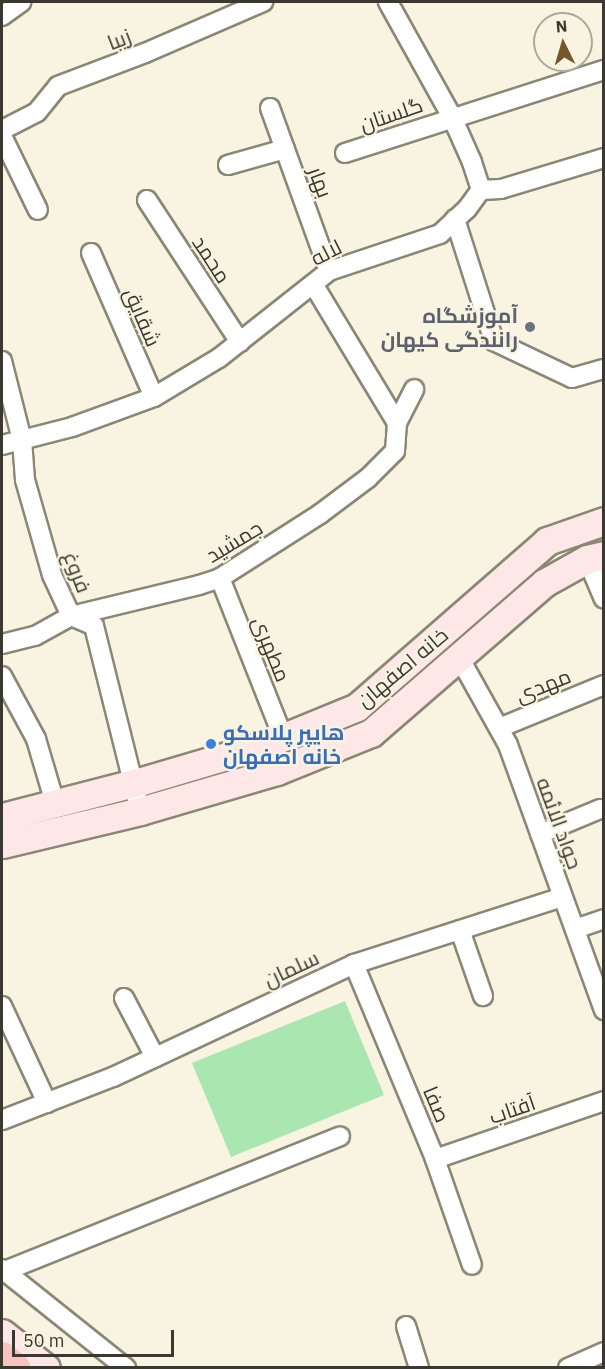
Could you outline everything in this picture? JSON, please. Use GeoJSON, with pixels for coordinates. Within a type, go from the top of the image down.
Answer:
{"type":"FeatureCollection","features":[{"type":"Feature","properties":{"kind":"highway"},"geometry":{"type":"LineString","coordinates":[[2,1358],[14,1368]]}},
{"type":"Feature","properties":{"kind":"main road","name":"خانه اصفهان"},"geometry":{"type":"LineString","coordinates":[[2,817],[132,783],[283,737],[357,707],[547,541],[603,521]]}},
{"type":"Feature","properties":{"kind":"main road","name":"خانه اصفهان"},"geometry":{"type":"LineString","coordinates":[[2,844],[140,811],[277,771],[371,732],[460,658],[544,583],[595,557]]}},
{"type":"Feature","properties":{"kind":"main road"},"geometry":{"type":"LineString","coordinates":[[2,1333],[46,1368]]}},
{"type":"Feature","properties":{"kind":"street"},"geometry":{"type":"LineString","coordinates":[[2,16],[21,2]]}},
{"type":"Feature","properties":{"kind":"street","name":"زیبا"},"geometry":{"type":"LineString","coordinates":[[2,130],[37,112],[58,86],[145,53],[263,2]]}},
{"type":"Feature","properties":{"kind":"street"},"geometry":{"type":"LineString","coordinates":[[388,2],[452,117],[472,162],[481,190],[501,189],[603,158]]}},
{"type":"Feature","properties":{"kind":"street","name":"گلستان"},"geometry":{"type":"LineString","coordinates":[[345,153],[603,70]]}},
{"type":"Feature","properties":{"kind":"street","name":"بهار"},"geometry":{"type":"LineString","coordinates":[[270,108],[329,271]]}},
{"type":"Feature","properties":{"kind":"street"},"geometry":{"type":"LineString","coordinates":[[2,136],[38,210]]}},
{"type":"Feature","properties":{"kind":"street"},"geometry":{"type":"LineString","coordinates":[[228,165],[285,149]]}},
{"type":"Feature","properties":{"kind":"street","name":"لاله"},"geometry":{"type":"LineString","coordinates":[[2,445],[72,428],[154,398],[219,358],[329,271],[440,234],[481,190]]}},
{"type":"Feature","properties":{"kind":"street","name":"محمد"},"geometry":{"type":"LineString","coordinates":[[147,200],[240,342]]}},
{"type":"Feature","properties":{"kind":"street"},"geometry":{"type":"LineString","coordinates":[[455,219],[494,340],[572,378],[603,369]]}},
{"type":"Feature","properties":{"kind":"street","name":"شقایق"},"geometry":{"type":"LineString","coordinates":[[91,254],[154,398]]}},
{"type":"Feature","properties":{"kind":"street"},"geometry":{"type":"LineString","coordinates":[[313,284],[397,423]]}},
{"type":"Feature","properties":{"kind":"street","name":"فروغ"},"geometry":{"type":"LineString","coordinates":[[2,361],[22,440],[26,480],[52,575],[71,616],[94,626],[132,783]]}},
{"type":"Feature","properties":{"kind":"street"},"geometry":{"type":"LineString","coordinates":[[397,423],[414,389]]}},
{"type":"Feature","properties":{"kind":"street","name":"جمشید"},"geometry":{"type":"LineString","coordinates":[[2,644],[35,636],[71,616],[220,578],[336,502],[368,478],[395,451],[397,423]]}},
{"type":"Feature","properties":{"kind":"street"},"geometry":{"type":"LineString","coordinates":[[595,557],[603,599]]}},
{"type":"Feature","properties":{"kind":"street","name":"مطهری"},"geometry":{"type":"LineString","coordinates":[[220,578],[283,737]]}},
{"type":"Feature","properties":{"kind":"street","name":"جواد الائمه"},"geometry":{"type":"LineString","coordinates":[[460,658],[508,745],[603,1011]]}},
{"type":"Feature","properties":{"kind":"street"},"geometry":{"type":"LineString","coordinates":[[2,676],[36,739],[55,803]]}},
{"type":"Feature","properties":{"kind":"street","name":"مهدی"},"geometry":{"type":"LineString","coordinates":[[499,728],[603,685]]}},
{"type":"Feature","properties":{"kind":"street"},"geometry":{"type":"LineString","coordinates":[[132,783],[140,811]]}},
{"type":"Feature","properties":{"kind":"street"},"geometry":{"type":"LineString","coordinates":[[540,834],[600,809]]}},
{"type":"Feature","properties":{"kind":"street","name":"سلمان"},"geometry":{"type":"LineString","coordinates":[[2,1120],[155,1057],[354,964],[563,897]]}},
{"type":"Feature","properties":{"kind":"street"},"geometry":{"type":"LineString","coordinates":[[575,929],[603,919]]}},
{"type":"Feature","properties":{"kind":"street"},"geometry":{"type":"LineString","coordinates":[[460,930],[483,996]]}},
{"type":"Feature","properties":{"kind":"street","name":"صفا"},"geometry":{"type":"LineString","coordinates":[[354,964],[435,1159],[472,1265]]}},
{"type":"Feature","properties":{"kind":"street"},"geometry":{"type":"LineString","coordinates":[[124,998],[155,1057]]}},
{"type":"Feature","properties":{"kind":"street"},"geometry":{"type":"LineString","coordinates":[[2,1006],[47,1103]]}},
{"type":"Feature","properties":{"kind":"street","name":"آفتاب"},"geometry":{"type":"LineString","coordinates":[[435,1159],[603,1101]]}},
{"type":"Feature","properties":{"kind":"street"},"geometry":{"type":"LineString","coordinates":[[126,1368],[3,1270],[340,1136]]}},
{"type":"Feature","properties":{"kind":"street"},"geometry":{"type":"LineString","coordinates":[[406,1326],[419,1368]]}},
{"type":"Feature","properties":{"kind":"street"},"geometry":{"type":"LineString","coordinates":[[568,1368],[603,1352]]}},
{"type":"Feature","properties":{"kind":"green space"},"geometry":{"type":"Polygon","coordinates":[[[345,1001],[384,1095],[231,1157],[192,1063],[345,1001]]]}},
{"type":"Feature","properties":{"kind":"place","name":"آموزشگاه رانندگی کیهان"},"geometry":{"type":"Point","coordinates":[530,327]}},
{"type":"Feature","properties":{"kind":"place","name":"هایپر پلاسکو خانه اصفهان"},"geometry":{"type":"Point","coordinates":[211,744]}}]}
